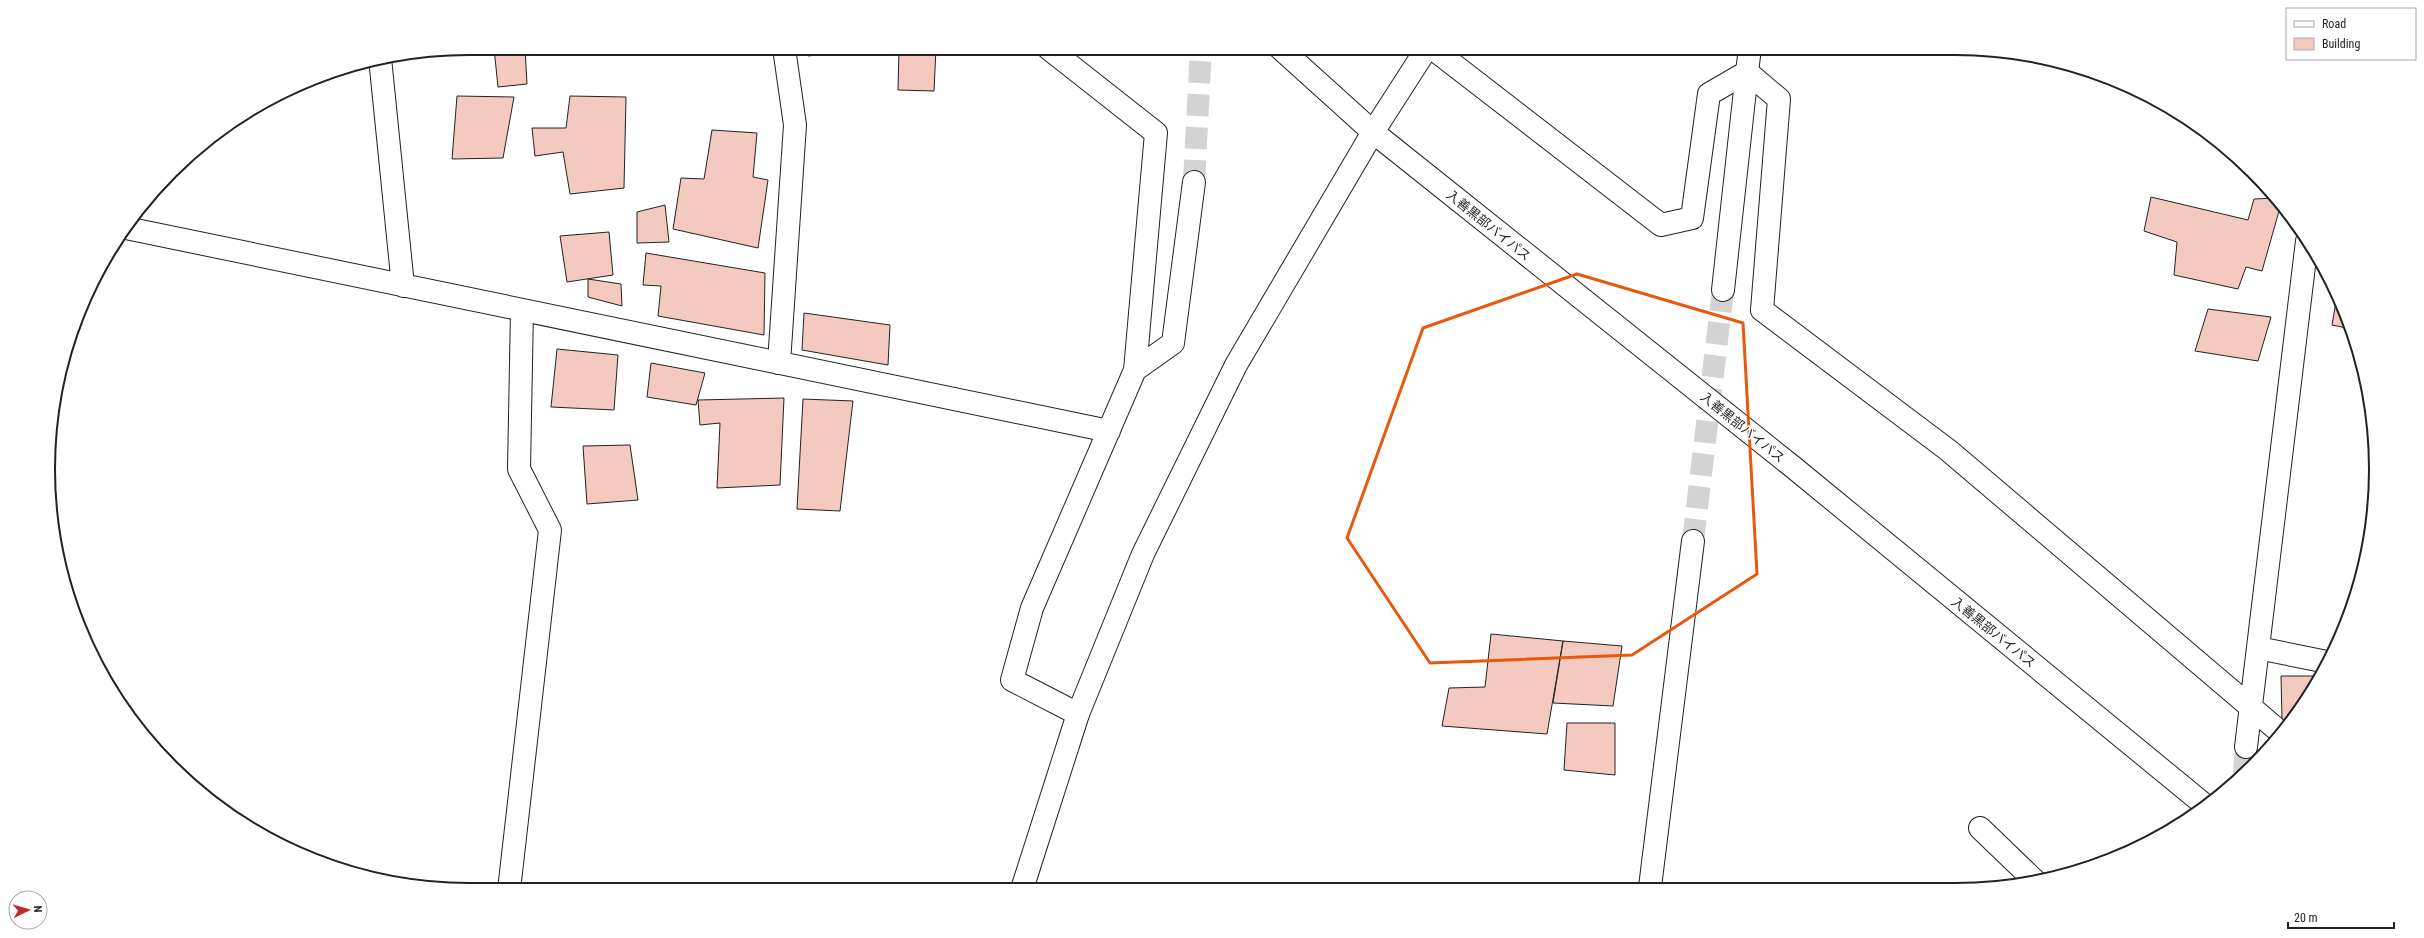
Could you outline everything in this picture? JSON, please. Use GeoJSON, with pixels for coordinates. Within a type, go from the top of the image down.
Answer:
{"type":"FeatureCollection","features":[{"type":"Feature","properties":{"kind":"main road"},"geometry":{"type":"LineString","coordinates":[[779,363],[795,125],[785,55]]}},
{"type":"Feature","properties":{"kind":"main road"},"geometry":{"type":"LineString","coordinates":[[1057,55],[1156,134],[1135,370],[1032,608],[1012,680],[1078,714]]}},
{"type":"Feature","properties":{"kind":"main road","name":"入善黒部バイパス"},"geometry":{"type":"LineString","coordinates":[[1288,55],[1373,132],[1793,466],[2201,802]]}},
{"type":"Feature","properties":{"kind":"main road"},"geometry":{"type":"LineString","coordinates":[[1024,883],[1078,714],[1143,554],[1236,365],[1373,132],[1422,55]]}},
{"type":"Feature","properties":{"kind":"main road"},"geometry":{"type":"LineString","coordinates":[[1441,55],[1661,225],[1692,218],[1709,94],[1747,72]]}},
{"type":"Feature","properties":{"kind":"main road"},"geometry":{"type":"LineString","coordinates":[[1723,290],[1749,55]]}},
{"type":"Feature","properties":{"kind":"main road"},"geometry":{"type":"LineString","coordinates":[[381,65],[403,286]]}},
{"type":"Feature","properties":{"kind":"main road"},"geometry":{"type":"LineString","coordinates":[[1747,72],[1779,99],[1762,310],[1948,450],[2276,729]]}},
{"type":"Feature","properties":{"kind":"main road"},"geometry":{"type":"LineString","coordinates":[[1135,370],[1173,343],[1194,182]]}},
{"type":"Feature","properties":{"kind":"main road"},"geometry":{"type":"LineString","coordinates":[[132,229],[1109,431]]}},
{"type":"Feature","properties":{"kind":"main road"},"geometry":{"type":"LineString","coordinates":[[2246,747],[2252,709],[2306,250]]}},
{"type":"Feature","properties":{"kind":"main road"},"geometry":{"type":"LineString","coordinates":[[510,883],[550,530],[519,469],[522,310]]}},
{"type":"Feature","properties":{"kind":"main road"},"geometry":{"type":"LineString","coordinates":[[1650,883],[1693,541]]}},
{"type":"Feature","properties":{"kind":"main road"},"geometry":{"type":"LineString","coordinates":[[2258,648],[2322,661]]}},
{"type":"Feature","properties":{"kind":"main road"},"geometry":{"type":"LineString","coordinates":[[1980,828],[2030,876]]}},
{"type":"Feature","properties":{"kind":"highlighted area"},"geometry":{"type":"Polygon","coordinates":[[[1577,274],[1743,323],[1757,574],[1632,655],[1430,663],[1347,538],[1423,328],[1577,274]]]}},
{"type":"Feature","properties":{"kind":"building"},"geometry":{"type":"Polygon","coordinates":[[[495,55],[525,55],[527,84],[498,87],[495,55]]]}},
{"type":"Feature","properties":{"kind":"building"},"geometry":{"type":"Polygon","coordinates":[[[899,55],[936,55],[934,91],[898,90],[899,55]]]}},
{"type":"Feature","properties":{"kind":"building"},"geometry":{"type":"Polygon","coordinates":[[[457,96],[514,97],[503,158],[452,159],[457,96]]]}},
{"type":"Feature","properties":{"kind":"building"},"geometry":{"type":"Polygon","coordinates":[[[570,96],[626,97],[624,188],[570,194],[563,152],[535,156],[532,128],[566,128],[570,96]]]}},
{"type":"Feature","properties":{"kind":"building"},"geometry":{"type":"Polygon","coordinates":[[[712,130],[757,133],[753,177],[768,180],[758,248],[673,229],[681,178],[704,179],[712,130]]]}},
{"type":"Feature","properties":{"kind":"building"},"geometry":{"type":"Polygon","coordinates":[[[2151,197],[2248,220],[2254,199],[2268,198],[2279,212],[2262,271],[2246,267],[2238,289],[2174,275],[2177,242],[2144,231],[2151,197]]]}},
{"type":"Feature","properties":{"kind":"building"},"geometry":{"type":"Polygon","coordinates":[[[665,205],[669,242],[637,243],[637,212],[665,205]]]}},
{"type":"Feature","properties":{"kind":"building"},"geometry":{"type":"Polygon","coordinates":[[[609,232],[613,275],[567,282],[560,236],[609,232]]]}},
{"type":"Feature","properties":{"kind":"building"},"geometry":{"type":"Polygon","coordinates":[[[646,253],[765,273],[764,335],[658,316],[661,286],[643,285],[646,253]]]}},
{"type":"Feature","properties":{"kind":"building"},"geometry":{"type":"Polygon","coordinates":[[[588,279],[621,284],[622,306],[588,297],[588,279]]]}},
{"type":"Feature","properties":{"kind":"building"},"geometry":{"type":"Polygon","coordinates":[[[2335,307],[2344,327],[2332,325],[2335,307]]]}},
{"type":"Feature","properties":{"kind":"building"},"geometry":{"type":"Polygon","coordinates":[[[2208,309],[2271,317],[2258,361],[2195,351],[2208,309]]]}},
{"type":"Feature","properties":{"kind":"building"},"geometry":{"type":"Polygon","coordinates":[[[804,313],[890,325],[888,365],[802,350],[804,313]]]}},
{"type":"Feature","properties":{"kind":"building"},"geometry":{"type":"Polygon","coordinates":[[[557,349],[618,355],[614,410],[551,407],[557,349]]]}},
{"type":"Feature","properties":{"kind":"building"},"geometry":{"type":"Polygon","coordinates":[[[651,363],[705,373],[696,405],[647,397],[651,363]]]}},
{"type":"Feature","properties":{"kind":"building"},"geometry":{"type":"Polygon","coordinates":[[[784,398],[780,485],[717,488],[720,423],[700,425],[698,400],[784,398]]]}},
{"type":"Feature","properties":{"kind":"building"},"geometry":{"type":"Polygon","coordinates":[[[803,399],[853,401],[840,511],[797,509],[803,399]]]}},
{"type":"Feature","properties":{"kind":"building"},"geometry":{"type":"Polygon","coordinates":[[[630,445],[638,500],[587,504],[583,446],[630,445]]]}},
{"type":"Feature","properties":{"kind":"building"},"geometry":{"type":"Polygon","coordinates":[[[1491,634],[1563,641],[1547,734],[1442,726],[1449,688],[1485,687],[1491,634]]]}},
{"type":"Feature","properties":{"kind":"building"},"geometry":{"type":"Polygon","coordinates":[[[1563,641],[1622,646],[1613,706],[1553,703],[1563,641]]]}},
{"type":"Feature","properties":{"kind":"building"},"geometry":{"type":"Polygon","coordinates":[[[2281,676],[2314,676],[2299,699],[2284,720],[2282,720],[2281,676]]]}},
{"type":"Feature","properties":{"kind":"building"},"geometry":{"type":"Polygon","coordinates":[[[1567,723],[1615,723],[1615,775],[1564,770],[1567,723]]]}},
{"type":"Feature","properties":{"kind":"tunnel"},"geometry":{"type":"LineString","coordinates":[[1194,182],[1201,55]]}},
{"type":"Feature","properties":{"kind":"tunnel"},"geometry":{"type":"LineString","coordinates":[[1693,541],[1723,290]]}},
{"type":"Feature","properties":{"kind":"tunnel"},"geometry":{"type":"LineString","coordinates":[[2245,765],[2246,747]]}}]}
